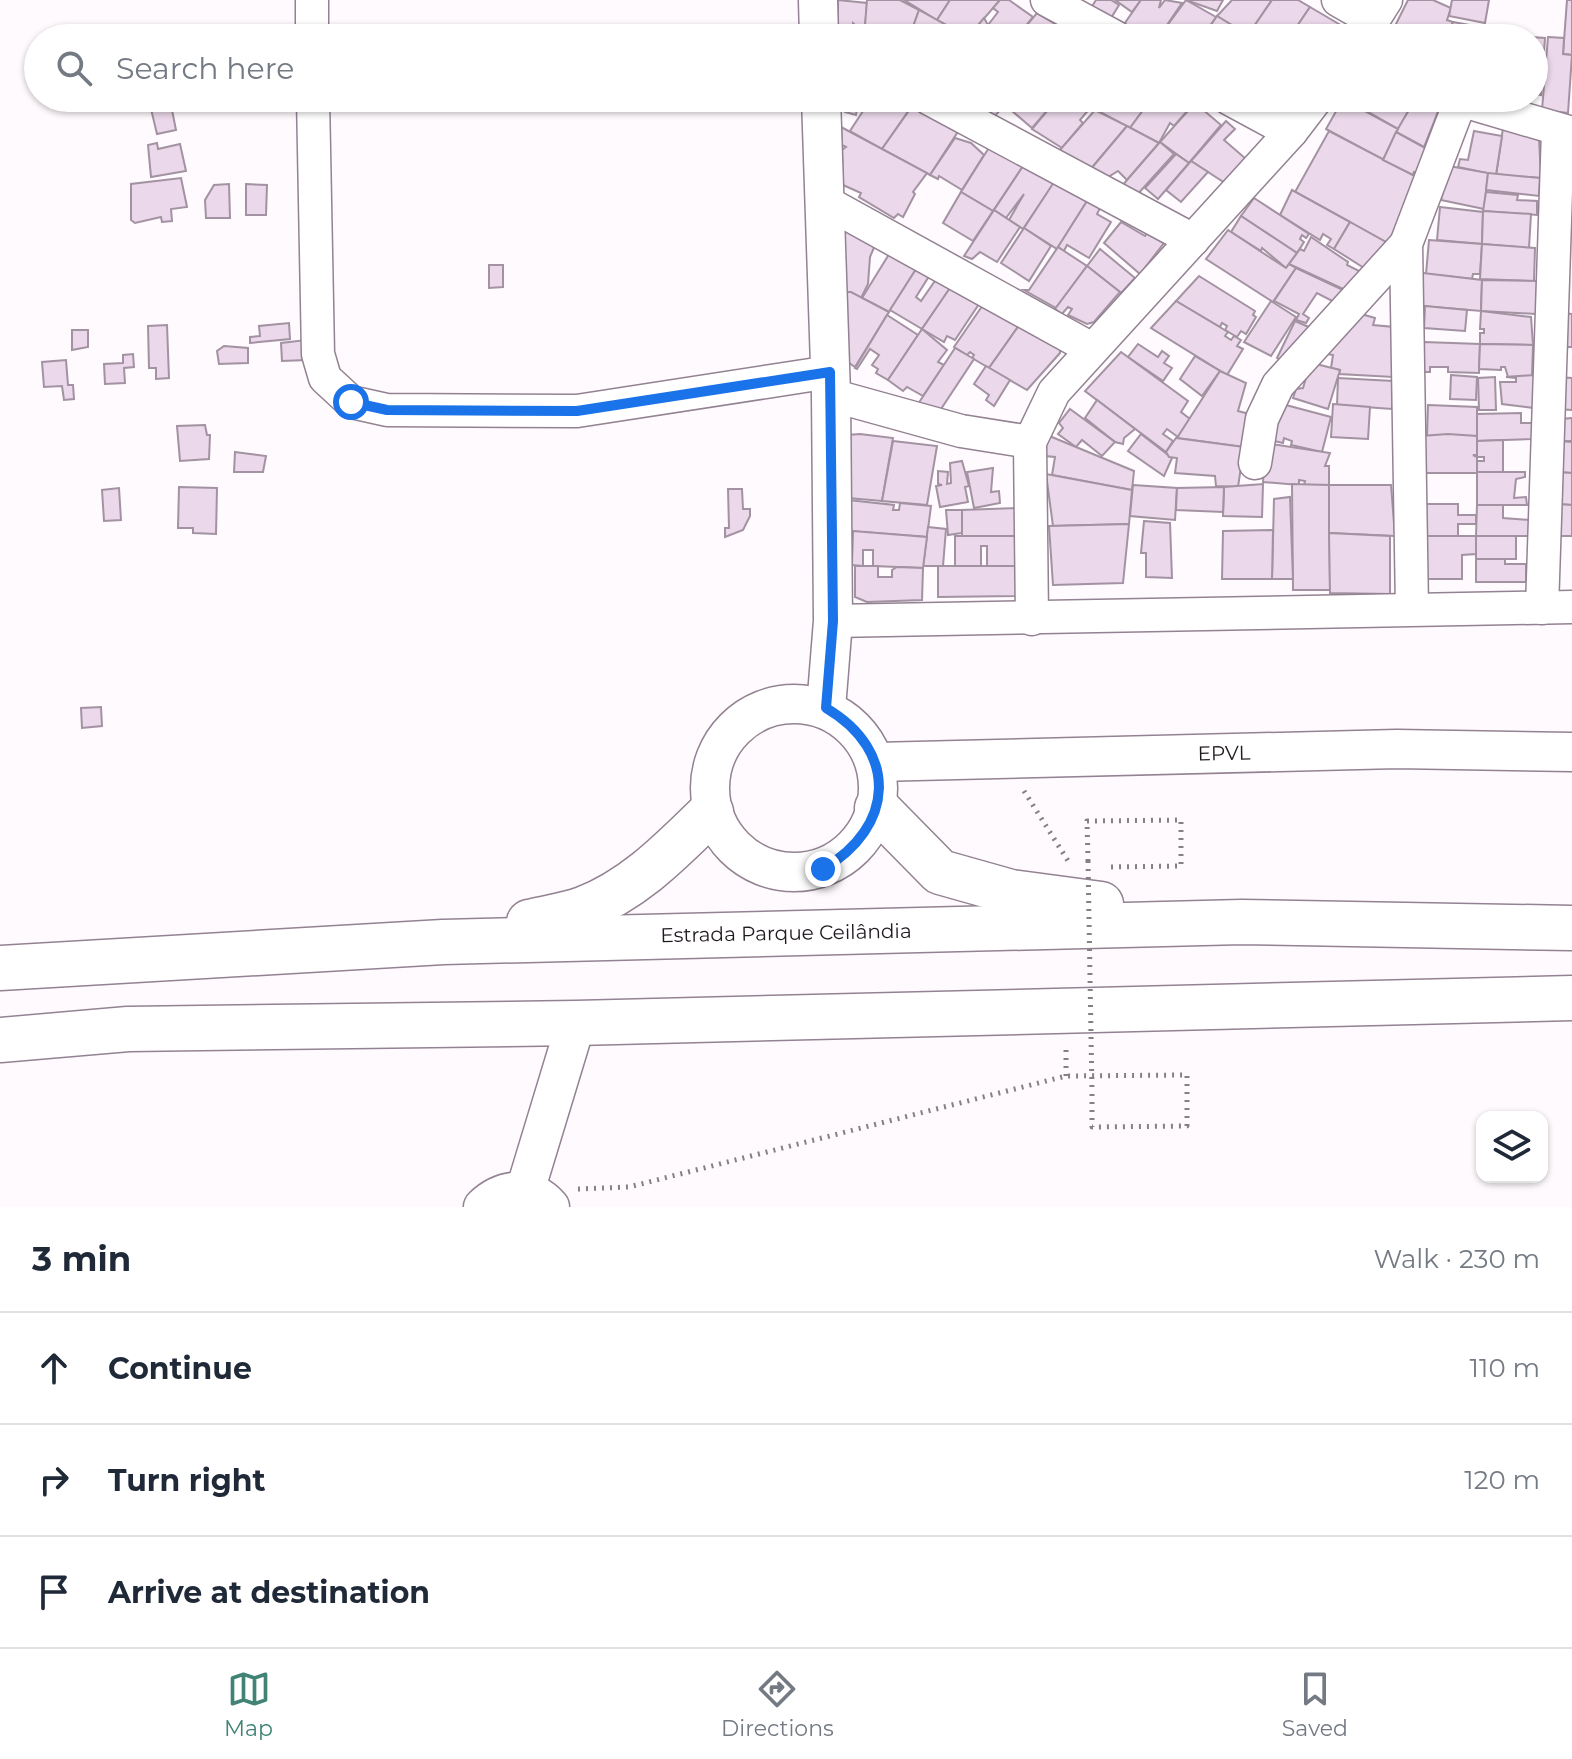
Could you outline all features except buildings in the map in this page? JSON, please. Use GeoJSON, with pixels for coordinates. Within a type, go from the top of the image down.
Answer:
{"type":"FeatureCollection","features":[{"type":"Feature","properties":{"kind":"highway"},"geometry":{"type":"LineString","coordinates":[[877,808],[940,872],[1011,892],[1242,922]]}},
{"type":"Feature","properties":{"kind":"highway"},"geometry":{"type":"LineString","coordinates":[[443,942],[582,909],[621,891],[663,859],[711,812]]}},
{"type":"Feature","properties":{"kind":"highway","name":"Estrada Parque Ceilândia"},"geometry":{"type":"LineString","coordinates":[[0,968],[443,942],[1242,922],[1572,928]]}},
{"type":"Feature","properties":{"kind":"highway"},"geometry":{"type":"LineString","coordinates":[[2,1040],[128,1029],[576,1023],[1572,998]]}},
{"type":"Feature","properties":{"kind":"street"},"geometry":{"type":"LineString","coordinates":[[312,0],[312,24]]}},
{"type":"Feature","properties":{"kind":"street"},"geometry":{"type":"LineString","coordinates":[[818,0],[819,24]]}},
{"type":"Feature","properties":{"kind":"street"},"geometry":{"type":"LineString","coordinates":[[1047,0],[1091,24]]}},
{"type":"Feature","properties":{"kind":"street"},"geometry":{"type":"LineString","coordinates":[[1338,0],[1373,19]]}},
{"type":"Feature","properties":{"kind":"street"},"geometry":{"type":"LineString","coordinates":[[313,112],[318,354],[325,378],[351,402],[387,410],[577,411],[831,383],[961,431],[1030,442]]}},
{"type":"Feature","properties":{"kind":"street"},"geometry":{"type":"LineString","coordinates":[[821,112],[831,383],[833,621],[826,708]]}},
{"type":"Feature","properties":{"kind":"street"},"geometry":{"type":"LineString","coordinates":[[954,112],[1193,240]]}},
{"type":"Feature","properties":{"kind":"street"},"geometry":{"type":"LineString","coordinates":[[1254,112],[1291,132]]}},
{"type":"Feature","properties":{"kind":"street"},"geometry":{"type":"LineString","coordinates":[[1032,619],[1030,442],[1054,392],[1306,112]]}},
{"type":"Feature","properties":{"kind":"street"},"geometry":{"type":"LineString","coordinates":[[1412,609],[1406,244],[1452,112]]}},
{"type":"Feature","properties":{"kind":"street"},"geometry":{"type":"LineString","coordinates":[[833,621],[1557,608],[1565,132],[1497,112]]}},
{"type":"Feature","properties":{"kind":"street"},"geometry":{"type":"LineString","coordinates":[[824,201],[1092,349]]}},
{"type":"Feature","properties":{"kind":"street"},"geometry":{"type":"LineString","coordinates":[[1255,463],[1262,419],[1278,385],[1406,244]]}},
{"type":"Feature","properties":{"kind":"street"},"geometry":{"type":"LineString","coordinates":[[799,702],[826,708],[848,721],[876,762],[877,808],[866,834],[848,854],[823,869],[796,874],[743,858],[723,837],[711,812],[713,758],[747,715],[799,702]]}},
{"type":"Feature","properties":{"kind":"street","name":"EPVL"},"geometry":{"type":"LineString","coordinates":[[876,762],[1397,749],[1572,752]]}},
{"type":"Feature","properties":{"kind":"street"},"geometry":{"type":"LineString","coordinates":[[456,1207],[515,1200],[576,1023]]}},
{"type":"Feature","properties":{"kind":"path"},"geometry":{"type":"LineString","coordinates":[[515,1200],[629,1187],[1066,1076],[1187,1075],[1187,1126],[1092,1127],[1092,1092],[1091,1050],[1088,861],[1087,821],[1181,820],[1181,866],[1073,868],[1003,757]]}},
{"type":"Feature","properties":{"kind":"path"},"geometry":{"type":"LineString","coordinates":[[1066,1076],[1066,1050],[1091,1050]]}},
{"type":"Feature","properties":{"kind":"route"},"geometry":{"type":"LineString","coordinates":[[351,402],[387,410],[577,411],[830,372],[833,621],[826,708],[848,721],[876,762],[877,808],[866,834],[848,854],[823,869]]}}]}
